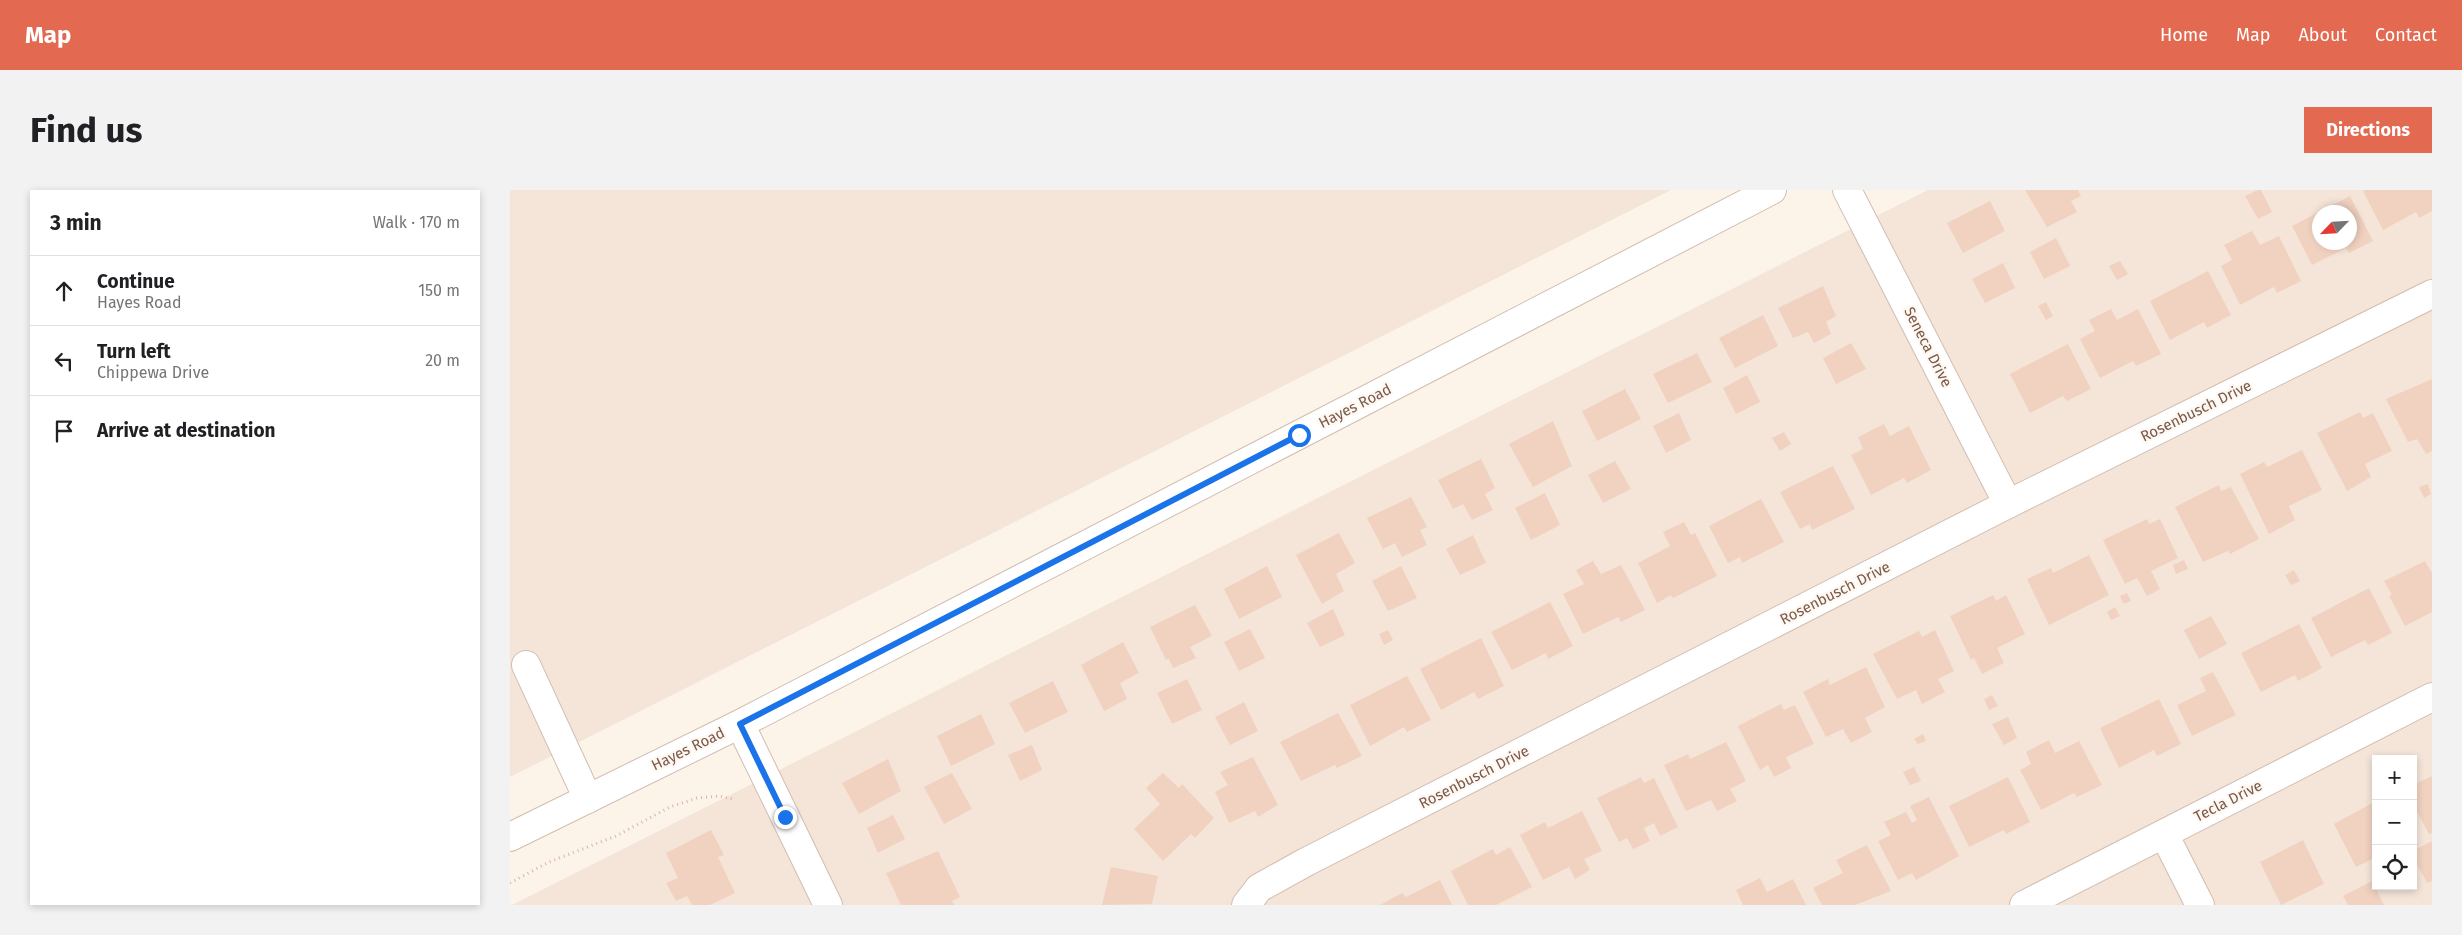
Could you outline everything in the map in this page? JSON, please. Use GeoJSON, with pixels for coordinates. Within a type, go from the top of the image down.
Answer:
{"type":"FeatureCollection","features":[{"type":"Feature","properties":{"kind":"street","name":"Hayes Road"},"geometry":{"type":"LineString","coordinates":[[510,837],[740,724],[1772,190]]}},
{"type":"Feature","properties":{"kind":"street","name":"Seneca Drive"},"geometry":{"type":"LineString","coordinates":[[1847,190],[2008,504]]}},
{"type":"Feature","properties":{"kind":"street","name":"Rosenbusch Drive"},"geometry":{"type":"LineString","coordinates":[[1246,905],[1259,888],[1281,876],[2008,504],[2432,294]]}},
{"type":"Feature","properties":{"kind":"street"},"geometry":{"type":"LineString","coordinates":[[526,665],[588,799]]}},
{"type":"Feature","properties":{"kind":"street","name":"Tecla Drive"},"geometry":{"type":"LineString","coordinates":[[2024,905],[2432,697]]}},
{"type":"Feature","properties":{"kind":"street"},"geometry":{"type":"LineString","coordinates":[[740,724],[828,905]]}},
{"type":"Feature","properties":{"kind":"street"},"geometry":{"type":"LineString","coordinates":[[2164,834],[2200,905]]}},
{"type":"Feature","properties":{"kind":"path"},"geometry":{"type":"LineString","coordinates":[[510,883],[549,862],[616,836],[670,807],[697,798],[718,796],[733,799]]}},
{"type":"Feature","properties":{"kind":"shaded area"},"geometry":{"type":"Polygon","coordinates":[[[510,190],[1671,190],[510,777],[510,190]]]}},
{"type":"Feature","properties":{"kind":"shaded area"},"geometry":{"type":"Polygon","coordinates":[[[1928,190],[2432,190],[2432,905],[512,905],[1928,190]]]}},
{"type":"Feature","properties":{"kind":"building"},"geometry":{"type":"Polygon","coordinates":[[[2025,190],[2078,190],[2081,196],[2071,201],[2077,212],[2047,227],[2025,190]]]}},
{"type":"Feature","properties":{"kind":"building"},"geometry":{"type":"Polygon","coordinates":[[[2261,190],[2272,212],[2258,219],[2245,196],[2261,190]]]}},
{"type":"Feature","properties":{"kind":"building"},"geometry":{"type":"Polygon","coordinates":[[[2432,190],[2432,211],[2419,218],[2416,212],[2383,230],[2363,191],[2432,190]]]}},
{"type":"Feature","properties":{"kind":"building"},"geometry":{"type":"Polygon","coordinates":[[[2350,196],[2355,205],[2333,205],[2350,196]]]}},
{"type":"Feature","properties":{"kind":"building"},"geometry":{"type":"Polygon","coordinates":[[[1990,201],[2005,231],[1963,253],[1947,223],[1990,201]]]}},
{"type":"Feature","properties":{"kind":"building"},"geometry":{"type":"Polygon","coordinates":[[[2357,210],[2373,241],[2357,249],[2357,210]]]}},
{"type":"Feature","properties":{"kind":"building"},"geometry":{"type":"Polygon","coordinates":[[[2312,216],[2312,250],[2342,250],[2312,265],[2292,226],[2312,216]]]}},
{"type":"Feature","properties":{"kind":"building"},"geometry":{"type":"Polygon","coordinates":[[[2252,231],[2260,245],[2279,236],[2301,281],[2277,293],[2274,287],[2240,305],[2221,266],[2232,260],[2224,245],[2252,231]]]}},
{"type":"Feature","properties":{"kind":"building"},"geometry":{"type":"Polygon","coordinates":[[[2056,238],[2070,266],[2044,279],[2030,252],[2056,238]]]}},
{"type":"Feature","properties":{"kind":"building"},"geometry":{"type":"Polygon","coordinates":[[[2120,261],[2128,274],[2117,280],[2109,266],[2120,261]]]}},
{"type":"Feature","properties":{"kind":"building"},"geometry":{"type":"Polygon","coordinates":[[[2003,263],[2015,288],[1985,303],[1972,279],[2003,263]]]}},
{"type":"Feature","properties":{"kind":"building"},"geometry":{"type":"Polygon","coordinates":[[[2208,271],[2231,315],[2207,328],[2204,322],[2170,340],[2150,301],[2208,271]]]}},
{"type":"Feature","properties":{"kind":"building"},"geometry":{"type":"Polygon","coordinates":[[[1823,286],[1836,316],[1826,322],[1831,334],[1814,343],[1808,332],[1793,338],[1778,308],[1823,286]]]}},
{"type":"Feature","properties":{"kind":"building"},"geometry":{"type":"Polygon","coordinates":[[[2046,302],[2053,316],[2046,320],[2038,306],[2046,302]]]}},
{"type":"Feature","properties":{"kind":"building"},"geometry":{"type":"Polygon","coordinates":[[[2111,309],[2117,320],[2138,309],[2161,354],[2136,366],[2133,361],[2100,378],[2080,339],[2095,331],[2089,320],[2111,309]]]}},
{"type":"Feature","properties":{"kind":"building"},"geometry":{"type":"Polygon","coordinates":[[[1763,315],[1778,346],[1735,368],[1719,338],[1763,315]]]}},
{"type":"Feature","properties":{"kind":"building"},"geometry":{"type":"Polygon","coordinates":[[[1851,343],[1866,369],[1836,384],[1823,358],[1851,343]]]}},
{"type":"Feature","properties":{"kind":"building"},"geometry":{"type":"Polygon","coordinates":[[[2068,344],[2091,389],[2067,401],[2063,396],[2030,413],[2010,374],[2068,344]]]}},
{"type":"Feature","properties":{"kind":"building"},"geometry":{"type":"Polygon","coordinates":[[[1697,353],[1712,382],[1668,403],[1653,374],[1697,353]]]}},
{"type":"Feature","properties":{"kind":"building"},"geometry":{"type":"Polygon","coordinates":[[[1747,375],[1760,402],[1736,414],[1723,388],[1747,375]]]}},
{"type":"Feature","properties":{"kind":"building"},"geometry":{"type":"Polygon","coordinates":[[[2432,379],[2432,451],[2426,454],[2417,439],[2408,442],[2386,399],[2432,379]]]}},
{"type":"Feature","properties":{"kind":"building"},"geometry":{"type":"Polygon","coordinates":[[[1625,389],[1641,419],[1597,441],[1582,411],[1625,389]]]}},
{"type":"Feature","properties":{"kind":"building"},"geometry":{"type":"Polygon","coordinates":[[[2360,412],[2363,418],[2373,413],[2392,451],[2365,464],[2371,477],[2347,491],[2317,433],[2360,412]]]}},
{"type":"Feature","properties":{"kind":"building"},"geometry":{"type":"Polygon","coordinates":[[[1679,413],[1691,440],[1666,453],[1653,426],[1679,413]]]}},
{"type":"Feature","properties":{"kind":"building"},"geometry":{"type":"Polygon","coordinates":[[[1553,421],[1572,466],[1533,487],[1509,444],[1553,421]]]}},
{"type":"Feature","properties":{"kind":"building"},"geometry":{"type":"Polygon","coordinates":[[[1884,424],[1890,436],[1909,426],[1931,470],[1907,483],[1904,478],[1871,495],[1851,455],[1863,449],[1858,437],[1884,424]]]}},
{"type":"Feature","properties":{"kind":"building"},"geometry":{"type":"Polygon","coordinates":[[[1784,432],[1791,444],[1780,451],[1772,438],[1784,432]]]}},
{"type":"Feature","properties":{"kind":"building"},"geometry":{"type":"Polygon","coordinates":[[[2302,450],[2322,490],[2289,506],[2295,520],[2269,534],[2240,474],[2264,462],[2267,467],[2302,450]]]}},
{"type":"Feature","properties":{"kind":"building"},"geometry":{"type":"Polygon","coordinates":[[[1481,459],[1495,488],[1485,494],[1493,510],[1472,520],[1463,504],[1453,509],[1438,480],[1481,459]]]}},
{"type":"Feature","properties":{"kind":"building"},"geometry":{"type":"Polygon","coordinates":[[[1615,461],[1631,489],[1603,503],[1588,475],[1615,461]]]}},
{"type":"Feature","properties":{"kind":"building"},"geometry":{"type":"Polygon","coordinates":[[[1833,466],[1855,509],[1812,530],[1810,524],[1800,529],[1780,492],[1833,466]]]}},
{"type":"Feature","properties":{"kind":"building"},"geometry":{"type":"Polygon","coordinates":[[[2428,484],[2431,494],[2424,498],[2419,487],[2428,484]]]}},
{"type":"Feature","properties":{"kind":"building"},"geometry":{"type":"Polygon","coordinates":[[[2219,485],[2221,491],[2231,487],[2259,539],[2230,554],[2228,551],[2203,562],[2175,507],[2219,485]]]}},
{"type":"Feature","properties":{"kind":"building"},"geometry":{"type":"Polygon","coordinates":[[[1545,493],[1560,525],[1531,540],[1515,508],[1545,493]]]}},
{"type":"Feature","properties":{"kind":"building"},"geometry":{"type":"Polygon","coordinates":[[[1411,497],[1427,527],[1420,530],[1427,545],[1402,557],[1395,543],[1383,549],[1367,518],[1411,497]]]}},
{"type":"Feature","properties":{"kind":"building"},"geometry":{"type":"Polygon","coordinates":[[[1761,499],[1784,542],[1742,563],[1740,557],[1728,563],[1709,526],[1761,499]]]}},
{"type":"Feature","properties":{"kind":"building"},"geometry":{"type":"Polygon","coordinates":[[[2147,519],[2149,524],[2160,519],[2178,558],[2151,571],[2160,589],[2147,596],[2137,578],[2125,584],[2103,540],[2147,519]]]}},
{"type":"Feature","properties":{"kind":"building"},"geometry":{"type":"Polygon","coordinates":[[[1684,522],[1691,535],[1695,533],[1717,576],[1673,598],[1671,595],[1657,603],[1638,563],[1670,546],[1663,532],[1684,522]]]}},
{"type":"Feature","properties":{"kind":"building"},"geometry":{"type":"Polygon","coordinates":[[[1339,533],[1355,563],[1336,574],[1344,591],[1322,604],[1296,555],[1339,533]]]}},
{"type":"Feature","properties":{"kind":"building"},"geometry":{"type":"Polygon","coordinates":[[[1473,535],[1486,563],[1460,575],[1446,549],[1473,535]]]}},
{"type":"Feature","properties":{"kind":"building"},"geometry":{"type":"Polygon","coordinates":[[[2089,555],[2109,595],[2049,625],[2027,579],[2051,568],[2053,573],[2089,555]]]}},
{"type":"Feature","properties":{"kind":"building"},"geometry":{"type":"Polygon","coordinates":[[[2184,560],[2188,569],[2176,574],[2173,565],[2184,560]]]}},
{"type":"Feature","properties":{"kind":"building"},"geometry":{"type":"Polygon","coordinates":[[[1593,561],[1601,574],[1621,565],[1645,610],[1621,622],[1618,617],[1583,634],[1563,594],[1584,584],[1576,570],[1593,561]]]}},
{"type":"Feature","properties":{"kind":"building"},"geometry":{"type":"Polygon","coordinates":[[[2425,561],[2432,573],[2432,612],[2405,626],[2389,596],[2392,595],[2384,581],[2425,561]]]}},
{"type":"Feature","properties":{"kind":"building"},"geometry":{"type":"Polygon","coordinates":[[[1267,566],[1282,597],[1239,619],[1224,589],[1267,566]]]}},
{"type":"Feature","properties":{"kind":"building"},"geometry":{"type":"Polygon","coordinates":[[[1401,566],[1417,598],[1388,611],[1372,581],[1401,566]]]}},
{"type":"Feature","properties":{"kind":"building"},"geometry":{"type":"Polygon","coordinates":[[[2294,570],[2300,581],[2291,585],[2285,575],[2294,570]]]}},
{"type":"Feature","properties":{"kind":"building"},"geometry":{"type":"Polygon","coordinates":[[[2369,588],[2392,633],[2368,645],[2365,640],[2331,657],[2311,618],[2369,588]]]}},
{"type":"Feature","properties":{"kind":"building"},"geometry":{"type":"Polygon","coordinates":[[[2127,593],[2131,601],[2124,604],[2120,596],[2127,593]]]}},
{"type":"Feature","properties":{"kind":"building"},"geometry":{"type":"Polygon","coordinates":[[[1993,595],[1996,601],[2006,595],[2025,634],[1997,648],[2004,663],[1982,674],[1974,658],[1971,660],[1950,616],[1993,595]]]}},
{"type":"Feature","properties":{"kind":"building"},"geometry":{"type":"Polygon","coordinates":[[[1550,602],[1573,646],[1548,659],[1546,653],[1512,670],[1491,632],[1550,602]]]}},
{"type":"Feature","properties":{"kind":"building"},"geometry":{"type":"Polygon","coordinates":[[[1195,605],[1212,636],[1190,647],[1196,658],[1173,668],[1169,659],[1166,660],[1150,627],[1195,605]]]}},
{"type":"Feature","properties":{"kind":"building"},"geometry":{"type":"Polygon","coordinates":[[[2115,607],[2120,616],[2111,620],[2107,612],[2115,607]]]}},
{"type":"Feature","properties":{"kind":"building"},"geometry":{"type":"Polygon","coordinates":[[[1333,609],[1345,635],[1320,647],[1307,623],[1333,609]]]}},
{"type":"Feature","properties":{"kind":"building"},"geometry":{"type":"Polygon","coordinates":[[[2211,616],[2227,644],[2199,659],[2184,630],[2211,616]]]}},
{"type":"Feature","properties":{"kind":"building"},"geometry":{"type":"Polygon","coordinates":[[[2299,624],[2322,668],[2298,681],[2295,675],[2261,692],[2241,653],[2299,624]]]}},
{"type":"Feature","properties":{"kind":"building"},"geometry":{"type":"Polygon","coordinates":[[[1250,629],[1265,658],[1239,671],[1224,642],[1250,629]]]}},
{"type":"Feature","properties":{"kind":"building"},"geometry":{"type":"Polygon","coordinates":[[[1388,630],[1393,640],[1384,645],[1379,634],[1388,630]]]}},
{"type":"Feature","properties":{"kind":"building"},"geometry":{"type":"Polygon","coordinates":[[[1935,630],[1954,671],[1938,679],[1945,692],[1922,704],[1916,690],[1897,699],[1873,654],[1919,631],[1922,637],[1935,630]]]}},
{"type":"Feature","properties":{"kind":"building"},"geometry":{"type":"Polygon","coordinates":[[[1481,638],[1504,686],[1478,699],[1474,692],[1441,710],[1420,669],[1481,638]]]}},
{"type":"Feature","properties":{"kind":"building"},"geometry":{"type":"Polygon","coordinates":[[[1123,642],[1139,673],[1120,683],[1127,699],[1104,711],[1081,665],[1123,642]]]}},
{"type":"Feature","properties":{"kind":"building"},"geometry":{"type":"Polygon","coordinates":[[[1866,667],[1885,707],[1865,718],[1872,732],[1851,743],[1843,729],[1826,737],[1803,692],[1828,679],[1830,685],[1866,667]]]}},
{"type":"Feature","properties":{"kind":"building"},"geometry":{"type":"Polygon","coordinates":[[[2213,672],[2236,715],[2192,736],[2177,705],[2206,691],[2200,678],[2213,672]]]}},
{"type":"Feature","properties":{"kind":"building"},"geometry":{"type":"Polygon","coordinates":[[[1407,676],[1431,720],[1407,732],[1404,727],[1370,746],[1350,705],[1407,676]]]}},
{"type":"Feature","properties":{"kind":"building"},"geometry":{"type":"Polygon","coordinates":[[[1187,679],[1202,710],[1172,724],[1157,693],[1187,679]]]}},
{"type":"Feature","properties":{"kind":"building"},"geometry":{"type":"Polygon","coordinates":[[[1053,681],[1068,712],[1025,733],[1009,703],[1053,681]]]}},
{"type":"Feature","properties":{"kind":"building"},"geometry":{"type":"Polygon","coordinates":[[[1992,695],[1998,706],[1989,710],[1984,699],[1992,695]]]}},
{"type":"Feature","properties":{"kind":"building"},"geometry":{"type":"Polygon","coordinates":[[[2159,699],[2181,744],[2157,756],[2154,750],[2119,768],[2100,728],[2159,699]]]}},
{"type":"Feature","properties":{"kind":"building"},"geometry":{"type":"Polygon","coordinates":[[[1244,702],[1258,731],[1230,745],[1215,717],[1244,702]]]}},
{"type":"Feature","properties":{"kind":"building"},"geometry":{"type":"Polygon","coordinates":[[[1781,704],[1784,710],[1795,705],[1814,744],[1786,757],[1791,768],[1774,777],[1768,765],[1760,770],[1738,726],[1781,704]]]}},
{"type":"Feature","properties":{"kind":"building"},"geometry":{"type":"Polygon","coordinates":[[[1338,713],[1362,756],[1337,768],[1335,765],[1301,781],[1280,742],[1338,713]]]}},
{"type":"Feature","properties":{"kind":"building"},"geometry":{"type":"Polygon","coordinates":[[[981,714],[995,744],[951,766],[937,736],[981,714]]]}},
{"type":"Feature","properties":{"kind":"building"},"geometry":{"type":"Polygon","coordinates":[[[2008,717],[2017,738],[2004,745],[1992,724],[2008,717]]]}},
{"type":"Feature","properties":{"kind":"building"},"geometry":{"type":"Polygon","coordinates":[[[1923,734],[1926,741],[1918,744],[1914,739],[1923,734]]]}},
{"type":"Feature","properties":{"kind":"building"},"geometry":{"type":"Polygon","coordinates":[[[2049,740],[2055,753],[2079,741],[2102,785],[2077,797],[2074,793],[2041,810],[2020,770],[2031,764],[2026,752],[2049,740]]]}},
{"type":"Feature","properties":{"kind":"building"},"geometry":{"type":"Polygon","coordinates":[[[1726,742],[1746,781],[1730,789],[1737,801],[1717,811],[1711,800],[1686,811],[1664,765],[1688,754],[1690,759],[1726,742]]]}},
{"type":"Feature","properties":{"kind":"building"},"geometry":{"type":"Polygon","coordinates":[[[1032,745],[1042,770],[1020,781],[1008,755],[1032,745]]]}},
{"type":"Feature","properties":{"kind":"building"},"geometry":{"type":"Polygon","coordinates":[[[1253,757],[1278,805],[1258,817],[1255,811],[1229,823],[1215,792],[1228,785],[1220,772],[1253,757]]]}},
{"type":"Feature","properties":{"kind":"building"},"geometry":{"type":"Polygon","coordinates":[[[888,759],[901,791],[859,814],[842,783],[888,759]]]}},
{"type":"Feature","properties":{"kind":"building"},"geometry":{"type":"Polygon","coordinates":[[[1914,767],[1921,781],[1910,785],[1903,772],[1914,767]]]}},
{"type":"Feature","properties":{"kind":"building"},"geometry":{"type":"Polygon","coordinates":[[[952,773],[972,809],[944,824],[924,787],[952,773]]]}},
{"type":"Feature","properties":{"kind":"building"},"geometry":{"type":"Polygon","coordinates":[[[1163,773],[1179,788],[1182,784],[1214,818],[1195,838],[1191,834],[1163,861],[1134,829],[1160,804],[1146,788],[1163,773]]]}},
{"type":"Feature","properties":{"kind":"building"},"geometry":{"type":"Polygon","coordinates":[[[2432,776],[2432,833],[2429,834],[2417,812],[2417,783],[2432,776]]]}},
{"type":"Feature","properties":{"kind":"building"},"geometry":{"type":"Polygon","coordinates":[[[1641,777],[1644,783],[1654,778],[1678,827],[1660,836],[1654,823],[1644,828],[1650,841],[1633,849],[1627,838],[1619,842],[1597,798],[1641,777]]]}},
{"type":"Feature","properties":{"kind":"building"},"geometry":{"type":"Polygon","coordinates":[[[2008,777],[2030,822],[2006,834],[2004,830],[1969,847],[1949,806],[2008,777]]]}},
{"type":"Feature","properties":{"kind":"building"},"geometry":{"type":"Polygon","coordinates":[[[1929,797],[1959,856],[1916,880],[1912,873],[1898,880],[1878,841],[1891,835],[1884,822],[1906,812],[1912,823],[1917,820],[1910,806],[1929,797]]]}},
{"type":"Feature","properties":{"kind":"building"},"geometry":{"type":"Polygon","coordinates":[[[2372,803],[2372,859],[2356,867],[2334,824],[2372,803]]]}},
{"type":"Feature","properties":{"kind":"building"},"geometry":{"type":"Polygon","coordinates":[[[1582,811],[1602,851],[1584,859],[1590,870],[1575,879],[1569,867],[1543,880],[1520,835],[1545,822],[1548,828],[1582,811]]]}},
{"type":"Feature","properties":{"kind":"building"},"geometry":{"type":"Polygon","coordinates":[[[893,815],[905,839],[878,853],[867,828],[893,815]]]}},
{"type":"Feature","properties":{"kind":"building"},"geometry":{"type":"Polygon","coordinates":[[[711,830],[724,855],[718,857],[735,893],[710,905],[692,905],[687,896],[676,901],[666,883],[678,878],[666,853],[711,830]]]}},
{"type":"Feature","properties":{"kind":"building"},"geometry":{"type":"Polygon","coordinates":[[[2303,840],[2324,884],[2281,905],[2260,862],[2303,840]]]}},
{"type":"Feature","properties":{"kind":"building"},"geometry":{"type":"Polygon","coordinates":[[[2432,841],[2432,881],[2427,883],[2417,864],[2417,849],[2432,841]]]}},
{"type":"Feature","properties":{"kind":"building"},"geometry":{"type":"Polygon","coordinates":[[[1867,845],[1891,891],[1855,905],[1822,905],[1813,888],[1843,873],[1836,860],[1867,845]]]}},
{"type":"Feature","properties":{"kind":"building"},"geometry":{"type":"Polygon","coordinates":[[[1510,847],[1532,887],[1496,905],[1468,905],[1451,871],[1493,849],[1496,855],[1510,847]]]}},
{"type":"Feature","properties":{"kind":"building"},"geometry":{"type":"Polygon","coordinates":[[[938,851],[960,897],[952,901],[954,905],[901,905],[886,873],[938,851]]]}},
{"type":"Feature","properties":{"kind":"building"},"geometry":{"type":"Polygon","coordinates":[[[1111,867],[1158,876],[1152,904],[1102,905],[1111,867]]]}},
{"type":"Feature","properties":{"kind":"building"},"geometry":{"type":"Polygon","coordinates":[[[1760,878],[1767,892],[1793,879],[1806,905],[1743,905],[1736,890],[1760,878]]]}},
{"type":"Feature","properties":{"kind":"building"},"geometry":{"type":"Polygon","coordinates":[[[1440,880],[1452,905],[1380,905],[1402,893],[1406,897],[1440,880]]]}},
{"type":"Feature","properties":{"kind":"building"},"geometry":{"type":"Polygon","coordinates":[[[2372,881],[2372,890],[2376,890],[2384,905],[2348,905],[2343,896],[2372,881]]]}},
{"type":"Feature","properties":{"kind":"route"},"geometry":{"type":"LineString","coordinates":[[785,817],[740,724],[1299,435]]}}]}
